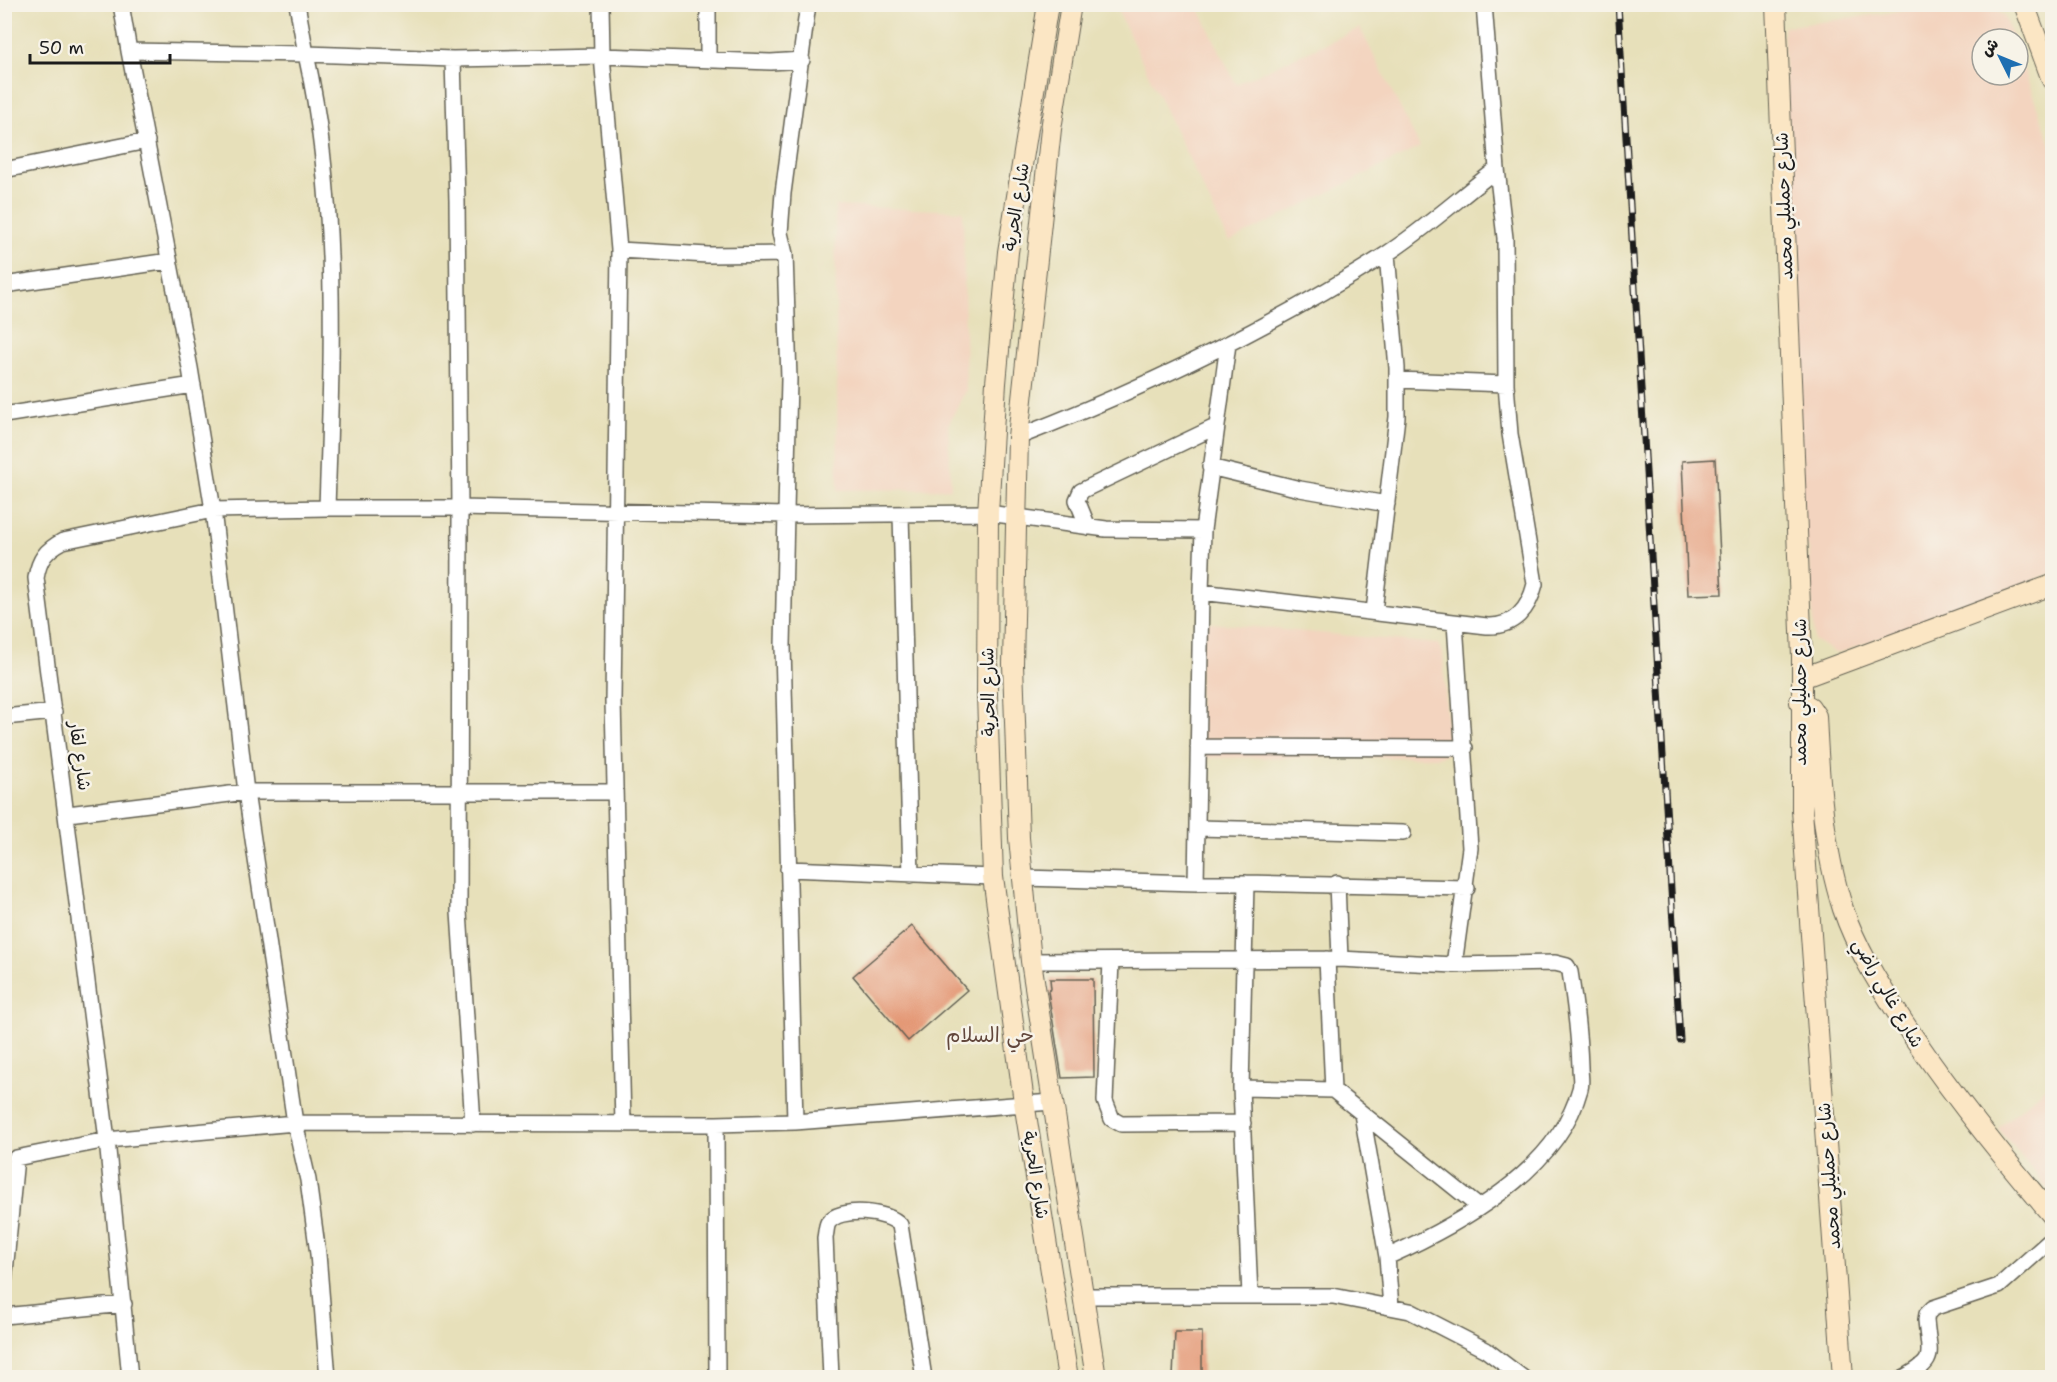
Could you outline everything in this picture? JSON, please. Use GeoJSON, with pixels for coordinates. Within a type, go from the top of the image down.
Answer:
{"type":"FeatureCollection","features":[{"type":"Feature","properties":{"kind":"main road","name":"شارع الحرية"},"geometry":{"type":"LineString","coordinates":[[1048,4],[1008,252],[996,383],[988,513],[987,651],[993,877],[1024,1102],[1068,1377]]}},
{"type":"Feature","properties":{"kind":"main road","name":"شارع الحرية"},"geometry":{"type":"LineString","coordinates":[[1071,4],[1051,129],[1018,437],[1013,664],[1018,838],[1031,961],[1096,1377]]}},
{"type":"Feature","properties":{"kind":"main road","name":"شارع حمليلي محمد"},"geometry":{"type":"LineString","coordinates":[[1776,4],[1802,678],[1800,702],[1802,810],[1843,1377]]}},
{"type":"Feature","properties":{"kind":"main road"},"geometry":{"type":"LineString","coordinates":[[2024,4],[2052,80]]}},
{"type":"Feature","properties":{"kind":"main road"},"geometry":{"type":"LineString","coordinates":[[1802,678],[2052,585]]}},
{"type":"Feature","properties":{"kind":"main road","name":"شارع غالي راضي"},"geometry":{"type":"LineString","coordinates":[[1800,702],[1810,707],[1816,716],[1821,791],[1829,849],[1844,909],[1863,956],[1934,1069],[2052,1215]]}},
{"type":"Feature","properties":{"kind":"street"},"geometry":{"type":"LineString","coordinates":[[121,4],[193,385],[213,510],[246,792],[295,1123],[309,1180],[317,1244],[328,1377]]}},
{"type":"Feature","properties":{"kind":"street"},"geometry":{"type":"LineString","coordinates":[[297,4],[318,109],[327,195],[330,308],[327,508]]}},
{"type":"Feature","properties":{"kind":"street"},"geometry":{"type":"LineString","coordinates":[[601,4],[602,56],[619,250],[613,667],[623,1124]]}},
{"type":"Feature","properties":{"kind":"street"},"geometry":{"type":"LineString","coordinates":[[708,4],[708,58]]}},
{"type":"Feature","properties":{"kind":"street"},"geometry":{"type":"LineString","coordinates":[[795,1122],[783,646],[784,515],[789,378],[785,254],[780,233],[783,193],[808,4]]}},
{"type":"Feature","properties":{"kind":"street"},"geometry":{"type":"LineString","coordinates":[[1201,592],[1374,611],[1455,623],[1500,626],[1512,621],[1522,613],[1531,600],[1535,584],[1510,434],[1506,384],[1505,238],[1497,169],[1484,4]]}},
{"type":"Feature","properties":{"kind":"street"},"geometry":{"type":"LineString","coordinates":[[129,51],[453,59],[602,56],[771,62],[802,60]]}},
{"type":"Feature","properties":{"kind":"street"},"geometry":{"type":"LineString","coordinates":[[453,59],[460,508],[459,912],[473,1124]]}},
{"type":"Feature","properties":{"kind":"street"},"geometry":{"type":"LineString","coordinates":[[4,170],[147,141]]}},
{"type":"Feature","properties":{"kind":"street"},"geometry":{"type":"LineString","coordinates":[[1018,437],[1083,412],[1228,344],[1387,254],[1497,169]]}},
{"type":"Feature","properties":{"kind":"street"},"geometry":{"type":"LineString","coordinates":[[619,250],[708,255],[785,254]]}},
{"type":"Feature","properties":{"kind":"street"},"geometry":{"type":"LineString","coordinates":[[1374,611],[1397,417],[1397,380],[1387,254]]}},
{"type":"Feature","properties":{"kind":"street"},"geometry":{"type":"LineString","coordinates":[[4,285],[170,261]]}},
{"type":"Feature","properties":{"kind":"street"},"geometry":{"type":"LineString","coordinates":[[1196,883],[1203,530],[1215,427],[1228,344]]}},
{"type":"Feature","properties":{"kind":"street"},"geometry":{"type":"LineString","coordinates":[[1397,380],[1506,384]]}},
{"type":"Feature","properties":{"kind":"street"},"geometry":{"type":"LineString","coordinates":[[4,415],[193,385]]}},
{"type":"Feature","properties":{"kind":"street"},"geometry":{"type":"LineString","coordinates":[[1088,527],[1077,500],[1081,491],[1215,427]]}},
{"type":"Feature","properties":{"kind":"street"},"geometry":{"type":"LineString","coordinates":[[1210,467],[1300,489],[1388,504]]}},
{"type":"Feature","properties":{"kind":"street","name":"شارع لقار"},"geometry":{"type":"LineString","coordinates":[[130,1377],[107,1140],[68,814],[36,578],[38,563],[44,554],[63,540],[213,510],[460,508],[784,515],[988,513],[1088,527],[1158,532],[1203,530]]}},
{"type":"Feature","properties":{"kind":"street"},"geometry":{"type":"LineString","coordinates":[[902,515],[911,875]]}},
{"type":"Feature","properties":{"kind":"street"},"geometry":{"type":"LineString","coordinates":[[1454,965],[1467,888],[1470,848],[1455,623]]}},
{"type":"Feature","properties":{"kind":"street"},"geometry":{"type":"LineString","coordinates":[[4,717],[54,712]]}},
{"type":"Feature","properties":{"kind":"street"},"geometry":{"type":"LineString","coordinates":[[1198,747],[1465,748]]}},
{"type":"Feature","properties":{"kind":"street"},"geometry":{"type":"LineString","coordinates":[[68,814],[246,792],[615,792]]}},
{"type":"Feature","properties":{"kind":"street"},"geometry":{"type":"LineString","coordinates":[[1197,828],[1403,833]]}},
{"type":"Feature","properties":{"kind":"street"},"geometry":{"type":"LineString","coordinates":[[788,868],[993,877]]}},
{"type":"Feature","properties":{"kind":"street"},"geometry":{"type":"LineString","coordinates":[[1024,878],[1196,883],[1337,883],[1467,888]]}},
{"type":"Feature","properties":{"kind":"street"},"geometry":{"type":"LineString","coordinates":[[1246,883],[1242,958],[1241,1088],[1250,1296]]}},
{"type":"Feature","properties":{"kind":"street"},"geometry":{"type":"LineString","coordinates":[[1333,1090],[1337,883]]}},
{"type":"Feature","properties":{"kind":"street"},"geometry":{"type":"LineString","coordinates":[[1031,961],[1242,958],[1334,959],[1454,965],[1562,963],[1570,972],[1579,1032],[1581,1088],[1556,1141],[1504,1191],[1430,1237],[1387,1257]]}},
{"type":"Feature","properties":{"kind":"street"},"geometry":{"type":"LineString","coordinates":[[1111,961],[1105,1101],[1112,1119],[1121,1124],[1243,1123]]}},
{"type":"Feature","properties":{"kind":"street"},"geometry":{"type":"LineString","coordinates":[[1241,1088],[1333,1090],[1479,1207]]}},
{"type":"Feature","properties":{"kind":"street"},"geometry":{"type":"LineString","coordinates":[[4,1282],[10,1158],[107,1140],[295,1123],[716,1125],[795,1122],[1024,1102],[1052,1102]]}},
{"type":"Feature","properties":{"kind":"street"},"geometry":{"type":"LineString","coordinates":[[1362,1114],[1387,1257],[1391,1307]]}},
{"type":"Feature","properties":{"kind":"street"},"geometry":{"type":"LineString","coordinates":[[716,1125],[717,1377]]}},
{"type":"Feature","properties":{"kind":"street"},"geometry":{"type":"LineString","coordinates":[[831,1377],[825,1238],[828,1224],[837,1215],[852,1213],[891,1216],[900,1225],[924,1377]]}},
{"type":"Feature","properties":{"kind":"street"},"geometry":{"type":"LineString","coordinates":[[1903,1377],[1924,1366],[1929,1359],[1927,1314],[1934,1308],[1999,1286],[2052,1239]]}},
{"type":"Feature","properties":{"kind":"street"},"geometry":{"type":"LineString","coordinates":[[1084,1296],[1333,1296],[1410,1311],[1486,1350],[1523,1377]]}},
{"type":"Feature","properties":{"kind":"street"},"geometry":{"type":"LineString","coordinates":[[4,1317],[124,1304]]}},
{"type":"Feature","properties":{"kind":"shaded area"},"geometry":{"type":"Polygon","coordinates":[[[1115,5],[1197,5],[1236,84],[1360,28],[1420,147],[1229,242],[1115,5]]]}},
{"type":"Feature","properties":{"kind":"shaded area"},"geometry":{"type":"Polygon","coordinates":[[[1948,5],[1989,5],[2004,16],[2008,27],[1970,27],[1970,87],[2030,87],[2052,147],[2052,573],[1837,654],[1814,640],[1809,550],[1803,538],[1783,27],[1948,5]]]}},
{"type":"Feature","properties":{"kind":"shaded area"},"geometry":{"type":"Polygon","coordinates":[[[835,206],[963,211],[966,390],[948,425],[951,489],[838,490],[835,206]]]}},
{"type":"Feature","properties":{"kind":"shaded area"},"geometry":{"type":"Polygon","coordinates":[[[1200,622],[1438,644],[1443,654],[1449,753],[1438,757],[1198,758],[1200,622]]]}},
{"type":"Feature","properties":{"kind":"shaded area"},"geometry":{"type":"Polygon","coordinates":[[[2052,1082],[2052,1194],[1998,1128],[2052,1082]]]}},
{"type":"Feature","properties":{"kind":"building"},"geometry":{"type":"Polygon","coordinates":[[[1715,459],[1722,594],[1688,595],[1682,461],[1715,459]]]}},
{"type":"Feature","properties":{"kind":"building"},"geometry":{"type":"Polygon","coordinates":[[[912,926],[967,990],[908,1041],[853,976],[912,926]]]}},
{"type":"Feature","properties":{"kind":"building"},"geometry":{"type":"Polygon","coordinates":[[[1050,979],[1093,979],[1094,1077],[1062,1078],[1048,991],[1051,989],[1050,979]]]}},
{"type":"Feature","properties":{"kind":"building"},"geometry":{"type":"Polygon","coordinates":[[[1175,1332],[1202,1332],[1202,1377],[1173,1377],[1175,1332]]]}},
{"type":"Feature","properties":{"kind":"railway"},"geometry":{"type":"LineString","coordinates":[[1618,4],[1680,1040]]}},
{"type":"Feature","properties":{"kind":"district","name":"حي السلام"},"geometry":{"type":"Point","coordinates":[990,1035]}}]}
